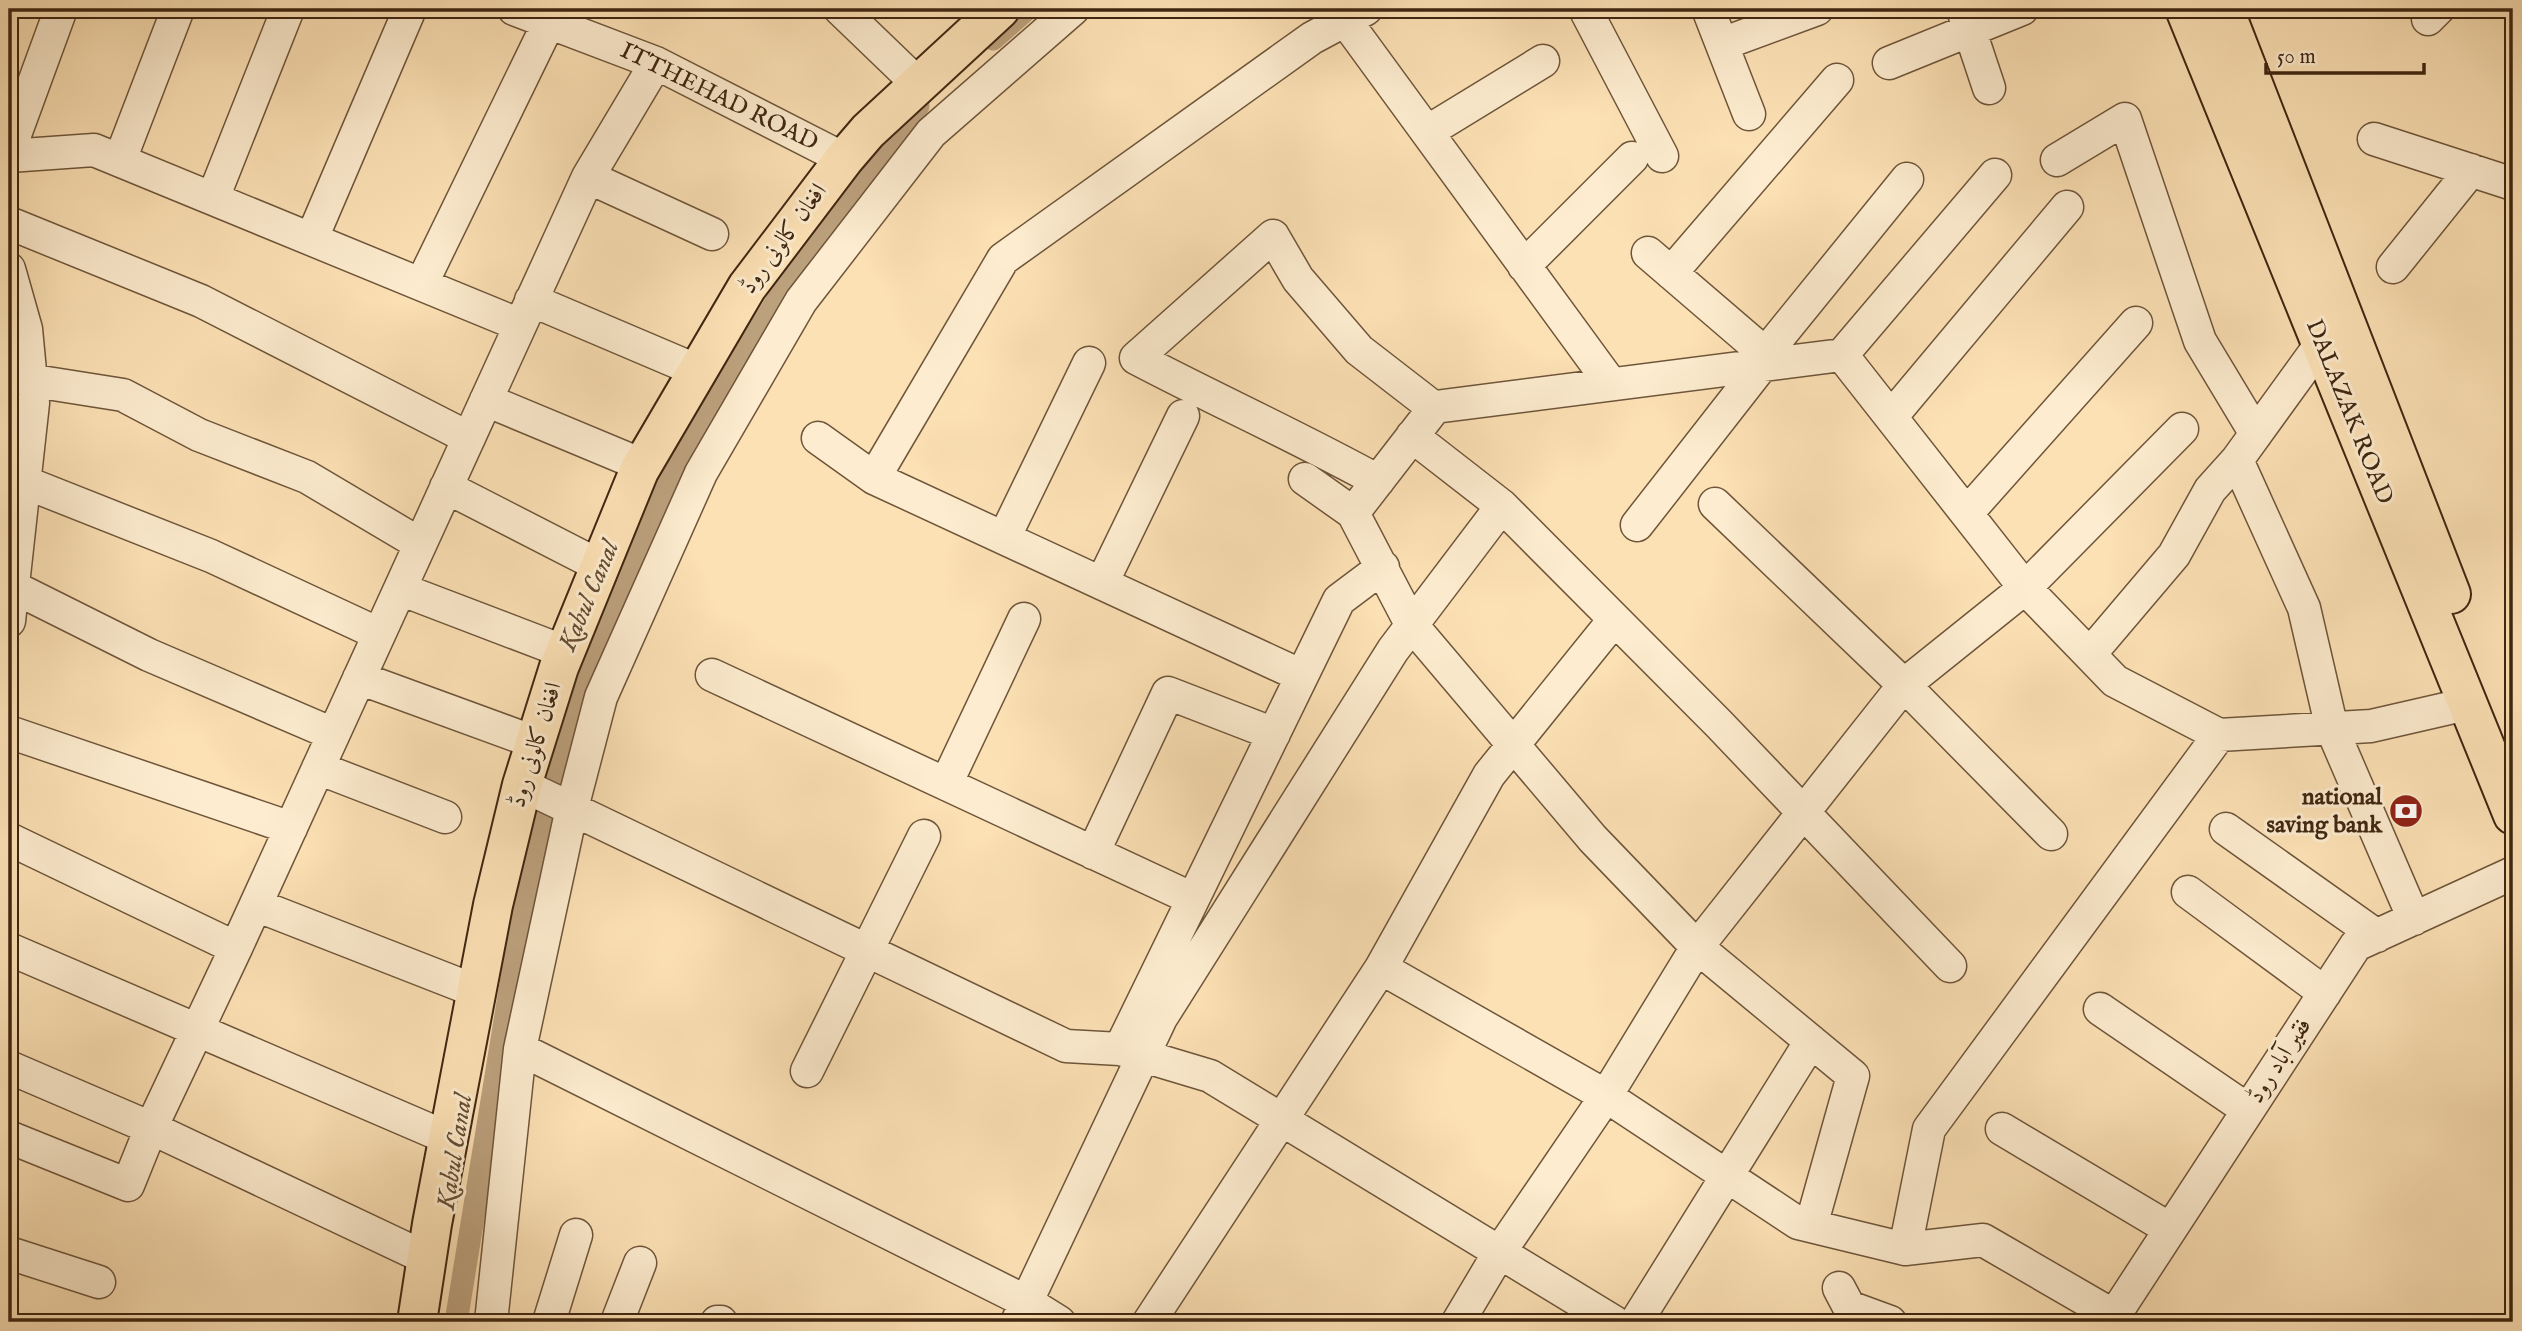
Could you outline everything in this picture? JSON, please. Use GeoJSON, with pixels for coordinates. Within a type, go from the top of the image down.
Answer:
{"type":"FeatureCollection","features":[{"type":"Feature","properties":{"kind":"main road","name":"افغان کالونی روڈ"},"geometry":{"type":"LineString","coordinates":[[417,1322],[426,1258],[493,905],[526,787],[534,742],[565,652],[642,465],[747,287],[844,159],[1000,9]]}},
{"type":"Feature","properties":{"kind":"main road","name":"DALAZAK ROAD"},"geometry":{"type":"LineString","coordinates":[[2185,9],[2333,346],[2503,746],[2513,815]]}},
{"type":"Feature","properties":{"kind":"main road","name":"DALAZAK ROAD"},"geometry":{"type":"LineString","coordinates":[[2224,9],[2333,346],[2467,704],[2503,746]]}},
{"type":"Feature","properties":{"kind":"street"},"geometry":{"type":"LineString","coordinates":[[61,9],[9,154],[94,150],[422,283],[525,312],[698,371]]}},
{"type":"Feature","properties":{"kind":"street"},"geometry":{"type":"LineString","coordinates":[[120,160],[178,9]]}},
{"type":"Feature","properties":{"kind":"street"},"geometry":{"type":"LineString","coordinates":[[213,198],[288,9]]}},
{"type":"Feature","properties":{"kind":"street"},"geometry":{"type":"LineString","coordinates":[[312,238],[410,9]]}},
{"type":"Feature","properties":{"kind":"street","name":"ITTHEHAD ROAD"},"geometry":{"type":"LineString","coordinates":[[514,9],[656,62],[844,159]]}},
{"type":"Feature","properties":{"kind":"street"},"geometry":{"type":"LineString","coordinates":[[840,9],[919,85]]}},
{"type":"Feature","properties":{"kind":"street"},"geometry":{"type":"LineString","coordinates":[[491,1322],[520,1049],[570,806],[601,697],[701,473],[801,301],[931,132],[1073,9]]}},
{"type":"Feature","properties":{"kind":"street"},"geometry":{"type":"LineString","coordinates":[[1524,266],[1647,157],[1586,9]]}},
{"type":"Feature","properties":{"kind":"street"},"geometry":{"type":"LineString","coordinates":[[1709,9],[1749,114]]}},
{"type":"Feature","properties":{"kind":"street"},"geometry":{"type":"LineString","coordinates":[[1722,44],[1817,9]]}},
{"type":"Feature","properties":{"kind":"street"},"geometry":{"type":"LineString","coordinates":[[1889,63],[1966,19],[2022,9]]}},
{"type":"Feature","properties":{"kind":"street"},"geometry":{"type":"LineString","coordinates":[[874,478],[1003,259],[1312,38],[1356,15],[1427,132],[1611,384]]}},
{"type":"Feature","properties":{"kind":"street"},"geometry":{"type":"LineString","coordinates":[[1966,19],[1989,88]]}},
{"type":"Feature","properties":{"kind":"street"},"geometry":{"type":"LineString","coordinates":[[422,283],[549,22]]}},
{"type":"Feature","properties":{"kind":"street"},"geometry":{"type":"LineString","coordinates":[[1427,132],[1543,61]]}},
{"type":"Feature","properties":{"kind":"street"},"geometry":{"type":"LineString","coordinates":[[9,1137],[128,1185],[151,1128],[256,905],[587,177],[656,62]]}},
{"type":"Feature","properties":{"kind":"street"},"geometry":{"type":"LineString","coordinates":[[1768,361],[1659,263],[1837,80]]}},
{"type":"Feature","properties":{"kind":"street"},"geometry":{"type":"LineString","coordinates":[[2057,160],[2125,119],[2200,341],[2256,434]]}},
{"type":"Feature","properties":{"kind":"street"},"geometry":{"type":"LineString","coordinates":[[2374,139],[2513,184]]}},
{"type":"Feature","properties":{"kind":"street"},"geometry":{"type":"LineString","coordinates":[[2393,267],[2471,170]]}},
{"type":"Feature","properties":{"kind":"street"},"geometry":{"type":"LineString","coordinates":[[1353,513],[1434,408],[1768,361],[1842,355],[1995,175]]}},
{"type":"Feature","properties":{"kind":"street"},"geometry":{"type":"LineString","coordinates":[[587,177],[712,234]]}},
{"type":"Feature","properties":{"kind":"street"},"geometry":{"type":"LineString","coordinates":[[1637,525],[1768,361],[1907,179]]}},
{"type":"Feature","properties":{"kind":"street"},"geometry":{"type":"LineString","coordinates":[[1891,416],[2067,207]]}},
{"type":"Feature","properties":{"kind":"street"},"geometry":{"type":"LineString","coordinates":[[9,223],[201,301],[468,438]]}},
{"type":"Feature","properties":{"kind":"street"},"geometry":{"type":"LineString","coordinates":[[1378,481],[1274,425],[1136,358],[1273,236],[1298,279],[1359,350],[1434,408]]}},
{"type":"Feature","properties":{"kind":"street"},"geometry":{"type":"LineString","coordinates":[[9,269],[26,329],[20,379],[33,403],[17,481],[9,621]]}},
{"type":"Feature","properties":{"kind":"street"},"geometry":{"type":"LineString","coordinates":[[1967,513],[2136,323]]}},
{"type":"Feature","properties":{"kind":"street"},"geometry":{"type":"LineString","coordinates":[[2090,654],[2174,555],[2210,490],[2333,346]]}},
{"type":"Feature","properties":{"kind":"street"},"geometry":{"type":"LineString","coordinates":[[1842,355],[2025,588],[2115,681],[2219,735],[2371,726],[2467,704]]}},
{"type":"Feature","properties":{"kind":"street"},"geometry":{"type":"LineString","coordinates":[[1004,538],[1089,363]]}},
{"type":"Feature","properties":{"kind":"street"},"geometry":{"type":"LineString","coordinates":[[20,379],[124,395],[200,435],[307,477],[420,544]]}},
{"type":"Feature","properties":{"kind":"street"},"geometry":{"type":"LineString","coordinates":[[486,400],[642,465]]}},
{"type":"Feature","properties":{"kind":"street"},"geometry":{"type":"LineString","coordinates":[[1102,583],[1183,416]]}},
{"type":"Feature","properties":{"kind":"street"},"geometry":{"type":"LineString","coordinates":[[1458,1322],[1499,1253],[1606,1096],[1697,947],[1904,685],[2025,588],[2182,429]]}},
{"type":"Feature","properties":{"kind":"street"},"geometry":{"type":"LineString","coordinates":[[1412,436],[1502,506],[1720,724],[1802,815],[1950,966]]}},
{"type":"Feature","properties":{"kind":"street"},"geometry":{"type":"LineString","coordinates":[[818,438],[874,478],[1302,676]]}},
{"type":"Feature","properties":{"kind":"street"},"geometry":{"type":"LineString","coordinates":[[2237,460],[2304,608],[2332,729],[2414,919]]}},
{"type":"Feature","properties":{"kind":"street"},"geometry":{"type":"LineString","coordinates":[[1305,479],[1353,513],[1411,624],[1593,839],[1697,947],[1853,1076],[1811,1226]]}},
{"type":"Feature","properties":{"kind":"street"},"geometry":{"type":"LineString","coordinates":[[17,481],[211,556],[379,634]]}},
{"type":"Feature","properties":{"kind":"street"},"geometry":{"type":"LineString","coordinates":[[446,487],[600,566]]}},
{"type":"Feature","properties":{"kind":"street"},"geometry":{"type":"LineString","coordinates":[[1715,504],[1904,685],[2051,834]]}},
{"type":"Feature","properties":{"kind":"street"},"geometry":{"type":"LineString","coordinates":[[1131,1052],[1411,624],[1502,506]]}},
{"type":"Feature","properties":{"kind":"street"},"geometry":{"type":"LineString","coordinates":[[1022,1312],[1194,899],[1302,676],[1339,600],[1383,567]]}},
{"type":"Feature","properties":{"kind":"street"},"geometry":{"type":"LineString","coordinates":[[13,587],[149,655],[333,734]]}},
{"type":"Feature","properties":{"kind":"street"},"geometry":{"type":"LineString","coordinates":[[400,589],[565,652]]}},
{"type":"Feature","properties":{"kind":"street"},"geometry":{"type":"LineString","coordinates":[[946,784],[1024,619]]}},
{"type":"Feature","properties":{"kind":"street"},"geometry":{"type":"LineString","coordinates":[[1149,1322],[1381,968],[1489,775],[1614,620]]}},
{"type":"Feature","properties":{"kind":"street"},"geometry":{"type":"LineString","coordinates":[[712,675],[1194,899]]}},
{"type":"Feature","properties":{"kind":"street"},"geometry":{"type":"LineString","coordinates":[[359,678],[534,742]]}},
{"type":"Feature","properties":{"kind":"street"},"geometry":{"type":"LineString","coordinates":[[1093,853],[1168,693],[1274,734]]}},
{"type":"Feature","properties":{"kind":"street"},"geometry":{"type":"LineString","coordinates":[[9,733],[291,828]]}},
{"type":"Feature","properties":{"kind":"street"},"geometry":{"type":"LineString","coordinates":[[1905,1250],[1929,1129],[2219,735]]}},
{"type":"Feature","properties":{"kind":"street"},"geometry":{"type":"LineString","coordinates":[[318,768],[445,817]]}},
{"type":"Feature","properties":{"kind":"street"},"geometry":{"type":"LineString","coordinates":[[526,787],[1066,1046],[1131,1052],[1210,1076],[1614,1322]]}},
{"type":"Feature","properties":{"kind":"street"},"geometry":{"type":"LineString","coordinates":[[2226,829],[2377,936]]}},
{"type":"Feature","properties":{"kind":"street"},"geometry":{"type":"LineString","coordinates":[[807,1071],[924,836]]}},
{"type":"Feature","properties":{"kind":"street"},"geometry":{"type":"LineString","coordinates":[[9,839],[236,948]]}},
{"type":"Feature","properties":{"kind":"street","name":"فقیر آباد روڈ"},"geometry":{"type":"LineString","coordinates":[[2112,1319],[2356,946],[2513,873]]}},
{"type":"Feature","properties":{"kind":"street"},"geometry":{"type":"LineString","coordinates":[[2188,892],[2325,993]]}},
{"type":"Feature","properties":{"kind":"street"},"geometry":{"type":"LineString","coordinates":[[256,905],[476,991]]}},
{"type":"Feature","properties":{"kind":"street"},"geometry":{"type":"LineString","coordinates":[[9,949],[448,1138]]}},
{"type":"Feature","properties":{"kind":"street"},"geometry":{"type":"LineString","coordinates":[[1381,968],[1606,1096],[1798,1223],[1905,1250],[1983,1240],[2112,1319]]}},
{"type":"Feature","properties":{"kind":"street"},"geometry":{"type":"LineString","coordinates":[[2100,1009],[2248,1110]]}},
{"type":"Feature","properties":{"kind":"street"},"geometry":{"type":"LineString","coordinates":[[1636,1322],[1729,1177],[1811,1041]]}},
{"type":"Feature","properties":{"kind":"street"},"geometry":{"type":"LineString","coordinates":[[520,1049],[1022,1312],[1059,1322]]}},
{"type":"Feature","properties":{"kind":"street"},"geometry":{"type":"LineString","coordinates":[[9,1067],[151,1128],[426,1258]]}},
{"type":"Feature","properties":{"kind":"street"},"geometry":{"type":"LineString","coordinates":[[2002,1129],[2170,1229]]}},
{"type":"Feature","properties":{"kind":"street"},"geometry":{"type":"LineString","coordinates":[[549,1322],[576,1235]]}},
{"type":"Feature","properties":{"kind":"street"},"geometry":{"type":"LineString","coordinates":[[9,1254],[99,1282]]}},
{"type":"Feature","properties":{"kind":"street"},"geometry":{"type":"LineString","coordinates":[[617,1322],[640,1264]]}},
{"type":"Feature","properties":{"kind":"street"},"geometry":{"type":"LineString","coordinates":[[1839,1288],[1849,1307],[1890,1322]]}},
{"type":"Feature","properties":{"kind":"waterway","name":"Kabul Canal"},"geometry":{"type":"LineString","coordinates":[[993,39],[1027,9]]}},
{"type":"Feature","properties":{"kind":"waterway","name":"Kabul Canal"},"geometry":{"type":"LineString","coordinates":[[456,1322],[523,910],[546,801],[580,689],[679,459],[787,285],[918,106]]}},
{"type":"Feature","properties":{"kind":"place","name":"national saving bank"},"geometry":{"type":"Point","coordinates":[2406,811]}}]}
